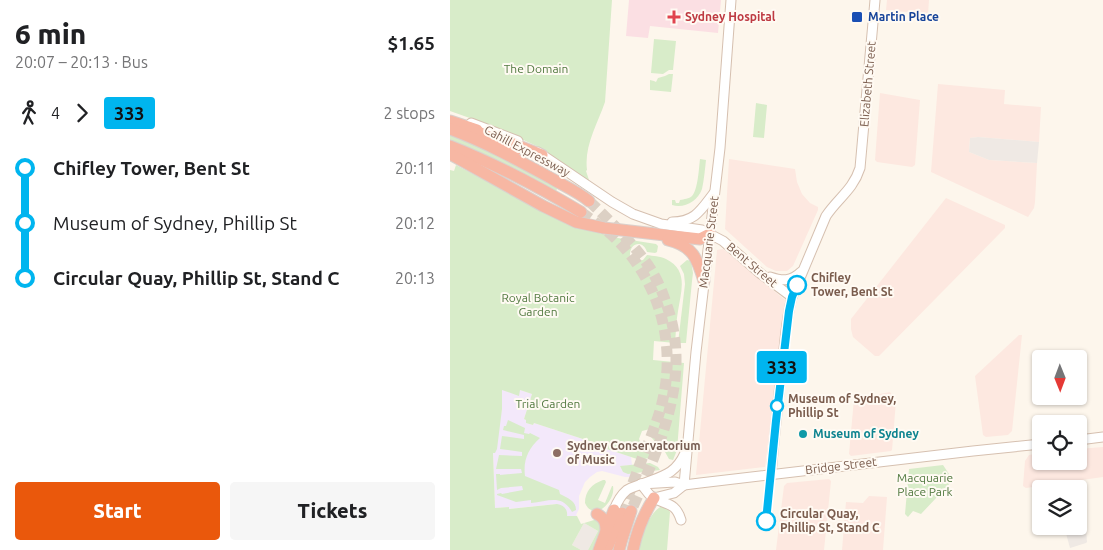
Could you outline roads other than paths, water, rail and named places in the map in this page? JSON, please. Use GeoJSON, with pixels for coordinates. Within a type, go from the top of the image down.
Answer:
{"type":"FeatureCollection","features":[{"type":"Feature","properties":{"kind":"highway"},"geometry":{"type":"LineString","coordinates":[[450,122],[542,155]]}},
{"type":"Feature","properties":{"kind":"highway"},"geometry":{"type":"LineString","coordinates":[[450,122],[523,155]]}},
{"type":"Feature","properties":{"kind":"highway"},"geometry":{"type":"LineString","coordinates":[[470,128],[523,155]]}},
{"type":"Feature","properties":{"kind":"highway","name":"Cahill Expressway"},"geometry":{"type":"LineString","coordinates":[[450,129],[472,137],[507,154],[587,199],[558,177],[523,155]]}},
{"type":"Feature","properties":{"kind":"highway"},"geometry":{"type":"LineString","coordinates":[[450,146],[496,165],[581,212]]}},
{"type":"Feature","properties":{"kind":"highway"},"geometry":{"type":"LineString","coordinates":[[450,154],[567,219],[576,222],[597,227],[699,239],[710,234]]}},
{"type":"Feature","properties":{"kind":"highway"},"geometry":{"type":"LineString","coordinates":[[636,232],[672,241],[688,249],[696,259],[704,281]]}},
{"type":"Feature","properties":{"kind":"highway"},"geometry":{"type":"LineString","coordinates":[[633,550],[643,515],[654,498]]}},
{"type":"Feature","properties":{"kind":"highway"},"geometry":{"type":"LineString","coordinates":[[597,514],[606,524],[606,530],[599,550]]}},
{"type":"Feature","properties":{"kind":"highway"},"geometry":{"type":"LineString","coordinates":[[606,530],[623,514]]}},
{"type":"Feature","properties":{"kind":"highway"},"geometry":{"type":"LineString","coordinates":[[606,550],[623,514]]}},
{"type":"Feature","properties":{"kind":"highway"},"geometry":{"type":"LineString","coordinates":[[612,550],[623,514]]}},
{"type":"Feature","properties":{"kind":"highway"},"geometry":{"type":"LineString","coordinates":[[619,550],[623,514]]}},
{"type":"Feature","properties":{"kind":"highway"},"geometry":{"type":"LineString","coordinates":[[623,514],[624,550]]}},
{"type":"Feature","properties":{"kind":"main road","name":"Macquarie Street"},"geometry":{"type":"LineString","coordinates":[[684,484],[696,352],[720,148],[731,0]]}},
{"type":"Feature","properties":{"kind":"main road","name":"Elizabeth Street"},"geometry":{"type":"LineString","coordinates":[[804,268],[828,212],[854,183],[860,168],[875,0]]}},
{"type":"Feature","properties":{"kind":"main road"},"geometry":{"type":"LineString","coordinates":[[450,116],[507,136],[523,144],[621,208],[644,219],[675,222],[689,219],[699,213],[715,192]]}},
{"type":"Feature","properties":{"kind":"main road","name":"Bent Street"},"geometry":{"type":"LineString","coordinates":[[644,219],[661,224],[700,230],[710,234],[723,241],[761,274],[792,297]]}},
{"type":"Feature","properties":{"kind":"main road"},"geometry":{"type":"LineString","coordinates":[[761,274],[779,280],[787,280],[796,276],[804,268]]}},
{"type":"Feature","properties":{"kind":"main road"},"geometry":{"type":"LineString","coordinates":[[771,474],[773,442],[789,311],[792,297],[804,268]]}},
{"type":"Feature","properties":{"kind":"main road"},"geometry":{"type":"LineString","coordinates":[[1087,439],[1103,438]]}},
{"type":"Feature","properties":{"kind":"main road","name":"Bridge Street"},"geometry":{"type":"LineString","coordinates":[[641,484],[675,482],[684,484],[1032,445]]}},
{"type":"Feature","properties":{"kind":"main road"},"geometry":{"type":"LineString","coordinates":[[623,514],[624,493],[631,488],[668,474],[675,469],[687,447]]}},
{"type":"Feature","properties":{"kind":"main road"},"geometry":{"type":"LineString","coordinates":[[641,484],[654,498],[672,506],[678,512],[681,520]]}},
{"type":"Feature","properties":{"kind":"main road"},"geometry":{"type":"LineString","coordinates":[[654,498],[674,493],[684,484]]}},
{"type":"Feature","properties":{"kind":"tunnel"},"geometry":{"type":"LineString","coordinates":[[589,201],[627,239],[648,265],[663,293],[673,330],[676,357],[670,410],[652,461],[631,511]]}},
{"type":"Feature","properties":{"kind":"tunnel"},"geometry":{"type":"LineString","coordinates":[[581,212],[606,230],[625,249],[641,270],[653,293],[662,317],[666,342],[667,368],[664,394],[622,513]]}},
{"type":"Feature","properties":{"kind":"place","name":"Sydney Hospital"},"geometry":{"type":"Point","coordinates":[674,17]}},
{"type":"Feature","properties":{"kind":"place","name":"Martin Place"},"geometry":{"type":"Point","coordinates":[857,17]}},
{"type":"Feature","properties":{"kind":"place","name":"Chifley Tower, Bent St"},"geometry":{"type":"Point","coordinates":[797,285]}},
{"type":"Feature","properties":{"kind":"place","name":"Museum of Sydney, Phillip St"},"geometry":{"type":"Point","coordinates":[777,406]}},
{"type":"Feature","properties":{"kind":"place","name":"Museum of Sydney"},"geometry":{"type":"Point","coordinates":[803,434]}},
{"type":"Feature","properties":{"kind":"place","name":"Sydney Conservatorium of Music"},"geometry":{"type":"Point","coordinates":[557,453]}},
{"type":"Feature","properties":{"kind":"place","name":"Circular Quay, Phillip St, Stand C"},"geometry":{"type":"Point","coordinates":[766,521]}},
{"type":"Feature","properties":{"kind":"park label","name":"The Domain"},"geometry":{"type":"Point","coordinates":[536,69]}},
{"type":"Feature","properties":{"kind":"park label","name":"Royal Botanic Garden"},"geometry":{"type":"Point","coordinates":[538,305]}},
{"type":"Feature","properties":{"kind":"park label","name":"Trial Garden"},"geometry":{"type":"Point","coordinates":[548,404]}},
{"type":"Feature","properties":{"kind":"park label","name":"Macquarie Place Park"},"geometry":{"type":"Point","coordinates":[925,485]}}]}
